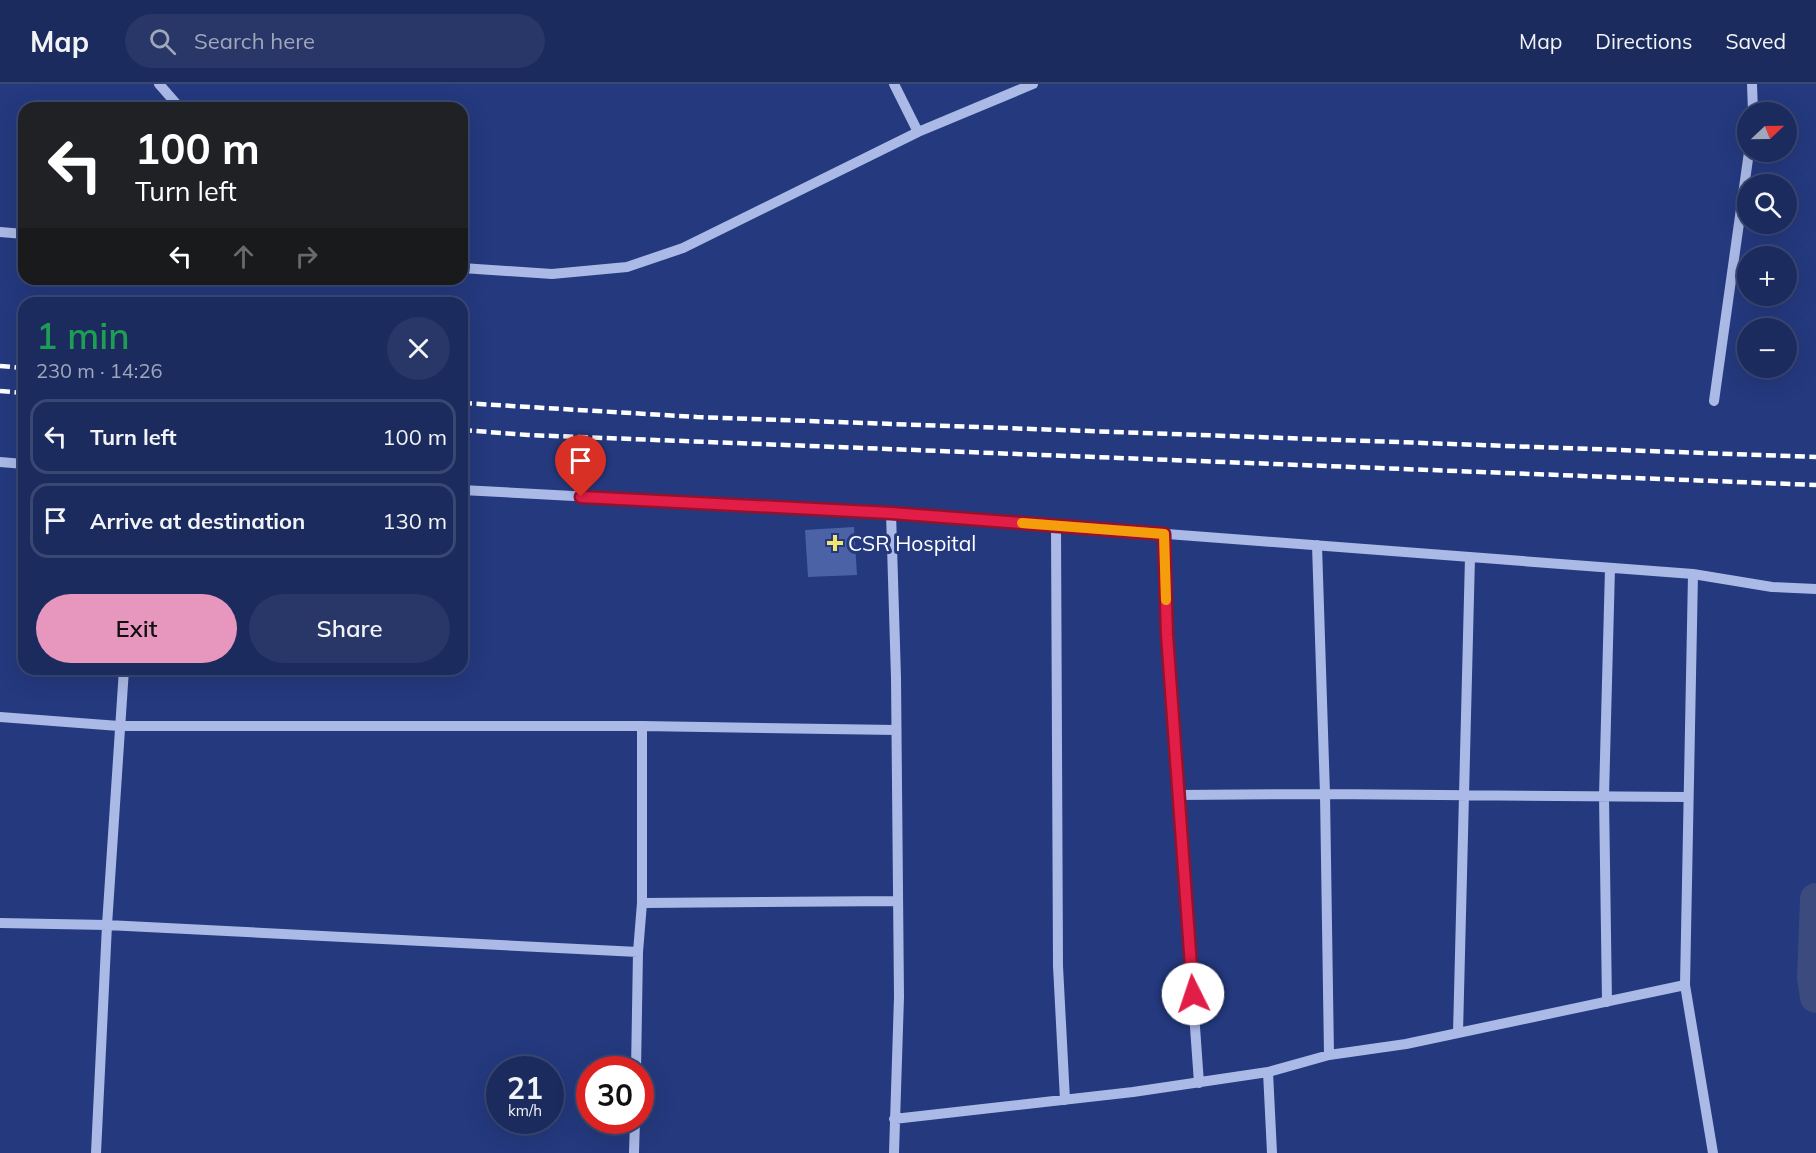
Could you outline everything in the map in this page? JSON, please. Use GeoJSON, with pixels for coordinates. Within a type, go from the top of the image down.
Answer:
{"type":"FeatureCollection","features":[{"type":"Feature","properties":{"kind":"street"},"geometry":{"type":"LineString","coordinates":[[159,84],[175,102]]}},
{"type":"Feature","properties":{"kind":"street"},"geometry":{"type":"LineString","coordinates":[[894,84],[918,132]]}},
{"type":"Feature","properties":{"kind":"street"},"geometry":{"type":"LineString","coordinates":[[468,268],[552,274],[627,267],[683,248],[918,132],[1033,84]]}},
{"type":"Feature","properties":{"kind":"street"},"geometry":{"type":"LineString","coordinates":[[1752,84],[1753,102]]}},
{"type":"Feature","properties":{"kind":"street"},"geometry":{"type":"LineString","coordinates":[[1714,401],[1748,162]]}},
{"type":"Feature","properties":{"kind":"street"},"geometry":{"type":"LineString","coordinates":[[0,232],[18,234]]}},
{"type":"Feature","properties":{"kind":"street"},"geometry":{"type":"LineString","coordinates":[[0,462],[18,464]]}},
{"type":"Feature","properties":{"kind":"street"},"geometry":{"type":"LineString","coordinates":[[468,490],[891,513],[1693,574],[1772,587],[1816,589]]}},
{"type":"Feature","properties":{"kind":"street"},"geometry":{"type":"LineString","coordinates":[[891,513],[899,997],[894,1153]]}},
{"type":"Feature","properties":{"kind":"street"},"geometry":{"type":"LineString","coordinates":[[1056,526],[1058,966],[1065,1100]]}},
{"type":"Feature","properties":{"kind":"street"},"geometry":{"type":"LineString","coordinates":[[1164,534],[1167,635],[1199,1083]]}},
{"type":"Feature","properties":{"kind":"street"},"geometry":{"type":"LineString","coordinates":[[1317,545],[1325,794],[1329,1055]]}},
{"type":"Feature","properties":{"kind":"street"},"geometry":{"type":"LineString","coordinates":[[1458,1033],[1470,557]]}},
{"type":"Feature","properties":{"kind":"street"},"geometry":{"type":"LineString","coordinates":[[1607,1002],[1604,796],[1611,568]]}},
{"type":"Feature","properties":{"kind":"street"},"geometry":{"type":"LineString","coordinates":[[1693,574],[1685,985],[1713,1153]]}},
{"type":"Feature","properties":{"kind":"street"},"geometry":{"type":"LineString","coordinates":[[96,1153],[107,925],[123,675]]}},
{"type":"Feature","properties":{"kind":"street"},"geometry":{"type":"LineString","coordinates":[[0,717],[119,726],[642,726],[896,730]]}},
{"type":"Feature","properties":{"kind":"street"},"geometry":{"type":"LineString","coordinates":[[636,1056],[638,952],[642,903],[642,726]]}},
{"type":"Feature","properties":{"kind":"street"},"geometry":{"type":"LineString","coordinates":[[1178,795],[1688,797]]}},
{"type":"Feature","properties":{"kind":"street"},"geometry":{"type":"LineString","coordinates":[[642,903],[898,901]]}},
{"type":"Feature","properties":{"kind":"street"},"geometry":{"type":"LineString","coordinates":[[0,923],[107,925],[638,952]]}},
{"type":"Feature","properties":{"kind":"street"},"geometry":{"type":"LineString","coordinates":[[894,1119],[1065,1100],[1268,1072],[1329,1055],[1406,1044],[1685,985]]}},
{"type":"Feature","properties":{"kind":"street"},"geometry":{"type":"LineString","coordinates":[[1268,1072],[1272,1153]]}},
{"type":"Feature","properties":{"kind":"street"},"geometry":{"type":"LineString","coordinates":[[634,1153],[635,1134]]}},
{"type":"Feature","properties":{"kind":"building"},"geometry":{"type":"Polygon","coordinates":[[[854,527],[857,575],[808,577],[805,530],[854,527]]]}},
{"type":"Feature","properties":{"kind":"waterway"},"geometry":{"type":"LineString","coordinates":[[1816,899],[1813,978],[1816,997]]}},
{"type":"Feature","properties":{"kind":"railway"},"geometry":{"type":"LineString","coordinates":[[0,366],[18,368]]}},
{"type":"Feature","properties":{"kind":"railway"},"geometry":{"type":"LineString","coordinates":[[0,391],[18,392]]}},
{"type":"Feature","properties":{"kind":"railway"},"geometry":{"type":"LineString","coordinates":[[468,403],[697,417],[1816,457]]}},
{"type":"Feature","properties":{"kind":"railway"},"geometry":{"type":"LineString","coordinates":[[468,430],[528,435],[1816,485]]}},
{"type":"Feature","properties":{"kind":"slow traffic"},"geometry":{"type":"LineString","coordinates":[[1022,523],[1164,534],[1166,600]]}},
{"type":"Feature","properties":{"kind":"place","name":"CSR Hospital"},"geometry":{"type":"Point","coordinates":[835,543]}},
{"type":"Feature","properties":{"kind":"route"},"geometry":{"type":"LineString","coordinates":[[581,497],[891,513],[1164,534],[1167,635],[1193,994]]}}]}
